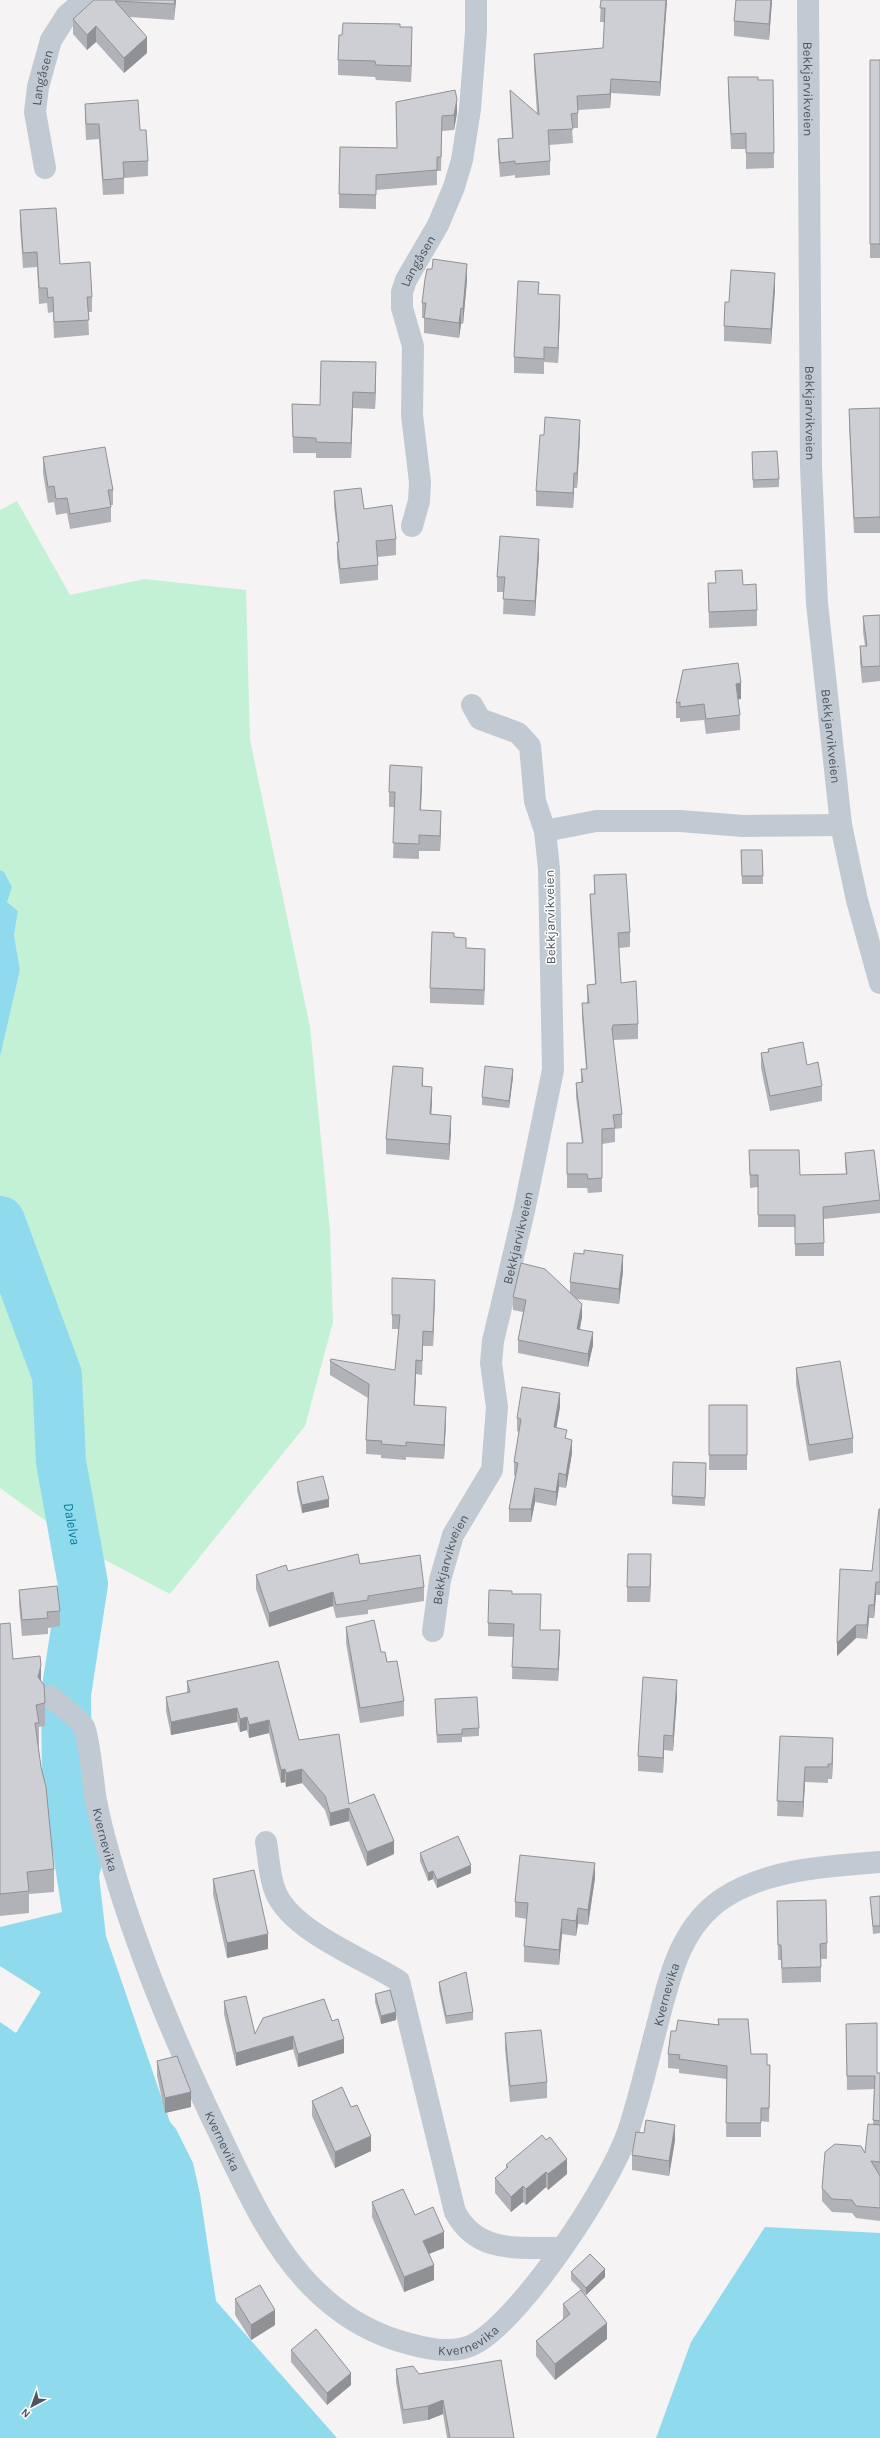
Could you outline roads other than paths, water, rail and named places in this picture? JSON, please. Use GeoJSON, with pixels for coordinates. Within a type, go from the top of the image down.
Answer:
{"type":"FeatureCollection","features":[{"type":"Feature","properties":{"kind":"street","name":"Langåsen"},"geometry":{"type":"LineString","coordinates":[[45,168],[35,112],[38,87],[51,40],[67,15],[85,0]]}},
{"type":"Feature","properties":{"kind":"street","name":"Langåsen"},"geometry":{"type":"LineString","coordinates":[[412,526],[419,501],[420,482],[412,415],[413,346],[402,308],[402,292],[406,280],[438,225],[454,187],[462,160],[470,109],[476,32],[476,0]]}},
{"type":"Feature","properties":{"kind":"street","name":"Bekkjarvikveien"},"geometry":{"type":"LineString","coordinates":[[808,0],[813,519],[817,603],[841,824],[876,957],[880,983]]}},
{"type":"Feature","properties":{"kind":"street","name":"Bekkjarvikveien"},"geometry":{"type":"LineString","coordinates":[[433,1631],[440,1580],[453,1535],[492,1470],[496,1407],[492,1363],[493,1342],[524,1211],[553,1070],[549,870],[545,831],[535,800],[530,746],[518,733],[480,719],[472,705]]}},
{"type":"Feature","properties":{"kind":"street"},"geometry":{"type":"LineString","coordinates":[[545,831],[596,821],[680,821],[743,826],[841,824]]}},
{"type":"Feature","properties":{"kind":"street","name":"Kvernevika"},"geometry":{"type":"LineString","coordinates":[[50,1696],[84,1726],[99,1818],[119,1887],[190,2072],[243,2184],[286,2256],[314,2289],[342,2312],[374,2333],[435,2350],[456,2349],[474,2345],[493,2330],[518,2305],[562,2248],[608,2174],[626,2136],[672,1967],[687,1937],[700,1920],[726,1897],[752,1883],[793,1873],[832,1866],[880,1862]]}},
{"type":"Feature","properties":{"kind":"street"},"geometry":{"type":"LineString","coordinates":[[266,1842],[275,1892],[290,1915],[315,1934],[374,1965],[399,1981],[455,2212],[462,2226],[473,2236],[485,2242],[509,2247],[562,2248]]}},
{"type":"Feature","properties":{"kind":"water"},"geometry":{"type":"Polygon","coordinates":[[[0,870],[4,872],[12,887],[7,902],[18,911],[14,935],[20,970],[0,1057],[0,870]]]}},
{"type":"Feature","properties":{"kind":"water"},"geometry":{"type":"Polygon","coordinates":[[[83,1834],[96,1839],[103,1862],[99,1876],[106,1936],[170,2122],[176,2129],[193,2163],[200,2194],[216,2301],[337,2438],[0,2438],[0,2022],[16,2033],[41,1992],[0,1966],[0,1927],[62,1912],[51,1840],[83,1834]]]}},
{"type":"Feature","properties":{"kind":"water"},"geometry":{"type":"Polygon","coordinates":[[[765,2227],[880,2233],[880,2438],[656,2438],[691,2342],[765,2227]]]}},
{"type":"Feature","properties":{"kind":"waterway","name":"Dalelva"},"geometry":{"type":"LineString","coordinates":[[0,1221],[57,1375],[61,1462],[83,1584],[66,1694],[67,1783],[70,1836]]}}]}
